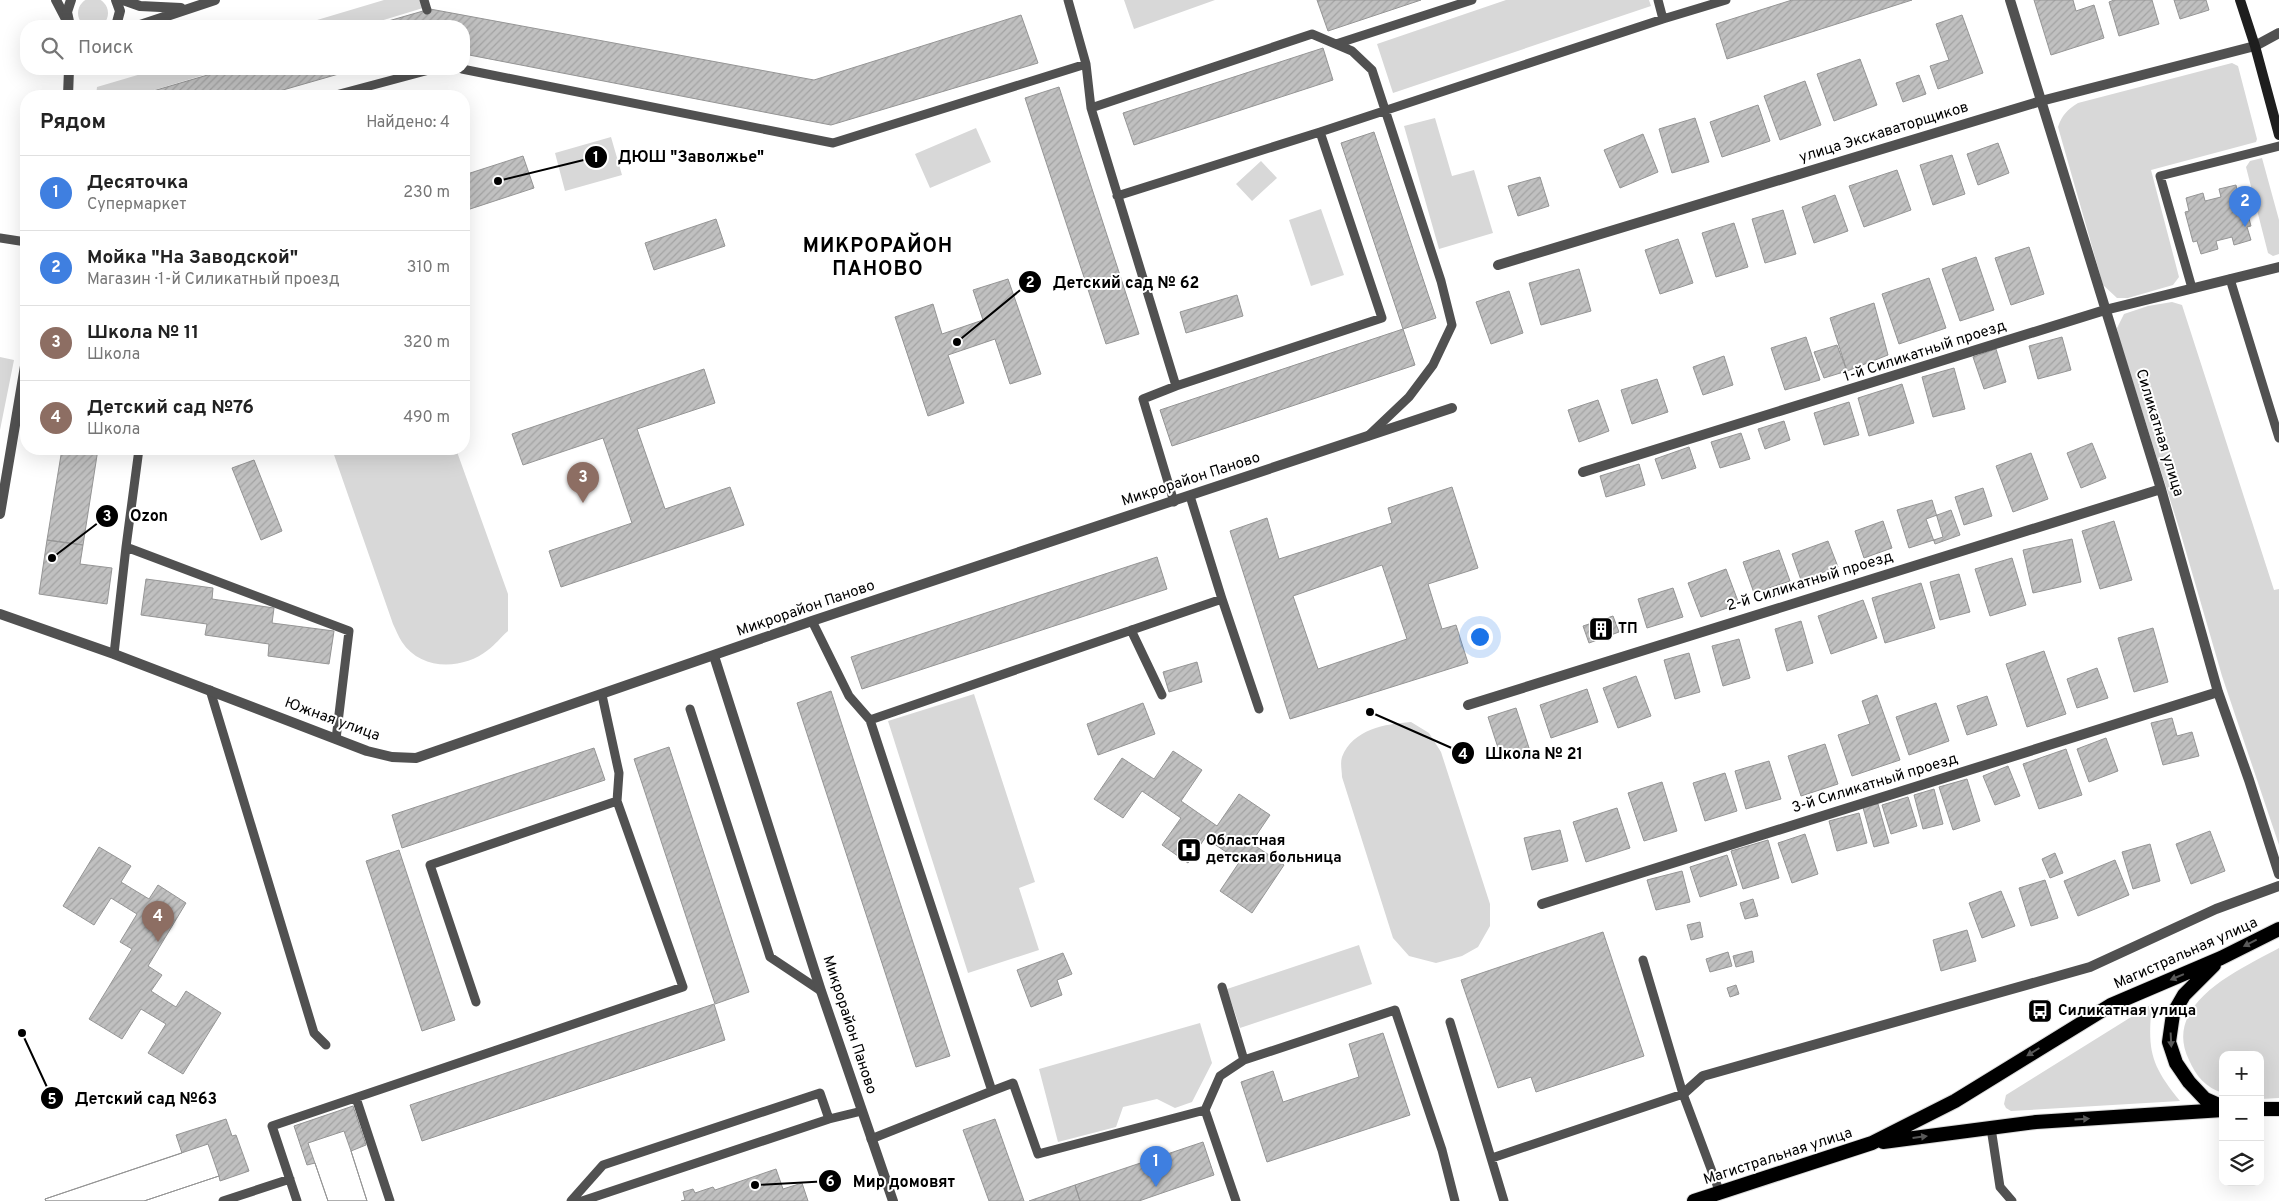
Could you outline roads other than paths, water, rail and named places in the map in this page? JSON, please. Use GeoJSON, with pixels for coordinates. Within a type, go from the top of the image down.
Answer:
{"type":"FeatureCollection","features":[{"type":"Feature","properties":{"kind":"highway","name":"Магистральная улица"},"geometry":{"type":"LineString","coordinates":[[1694,1201],[1872,1143],[1955,1101],[2111,1005],[2222,958],[2279,929]]}},
{"type":"Feature","properties":{"kind":"highway"},"geometry":{"type":"LineString","coordinates":[[2219,1107],[2205,1099],[2189,1082],[2176,1063],[2169,1042],[2172,1014],[2184,995],[2222,958]]}},
{"type":"Feature","properties":{"kind":"highway","name":"Магистральная улица"},"geometry":{"type":"LineString","coordinates":[[1872,1143],[2036,1122],[2219,1109]]}},
{"type":"Feature","properties":{"kind":"highway"},"geometry":{"type":"LineString","coordinates":[[2264,1109],[2279,1109]]}},
{"type":"Feature","properties":{"kind":"main road"},"geometry":{"type":"LineString","coordinates":[[2240,0],[2255,46],[2279,135]]}},
{"type":"Feature","properties":{"kind":"street"},"geometry":{"type":"LineString","coordinates":[[56,0],[66,20]]}},
{"type":"Feature","properties":{"kind":"street"},"geometry":{"type":"LineString","coordinates":[[68,20],[67,12],[71,0]]}},
{"type":"Feature","properties":{"kind":"street"},"geometry":{"type":"LineString","coordinates":[[116,0],[120,11],[118,20]]}},
{"type":"Feature","properties":{"kind":"street"},"geometry":{"type":"LineString","coordinates":[[123,0],[140,6],[189,8]]}},
{"type":"Feature","properties":{"kind":"street"},"geometry":{"type":"LineString","coordinates":[[154,20],[215,0]]}},
{"type":"Feature","properties":{"kind":"street","name":"Силикатная улица"},"geometry":{"type":"LineString","coordinates":[[2010,0],[2160,489],[2218,692],[2279,874]]}},
{"type":"Feature","properties":{"kind":"street","name":"улица Экскаваторщиков"},"geometry":{"type":"LineString","coordinates":[[1498,265],[2041,101],[2255,46],[2279,33]]}},
{"type":"Feature","properties":{"kind":"street"},"geometry":{"type":"LineString","coordinates":[[69,75],[70,84]]}},
{"type":"Feature","properties":{"kind":"street"},"geometry":{"type":"LineString","coordinates":[[69,90],[74,75]]}},
{"type":"Feature","properties":{"kind":"street","name":"1-й Силикатный проезд"},"geometry":{"type":"LineString","coordinates":[[1582,472],[1838,395],[2105,310],[2279,267]]}},
{"type":"Feature","properties":{"kind":"street"},"geometry":{"type":"LineString","coordinates":[[0,514],[20,396]]}},
{"type":"Feature","properties":{"kind":"street","name":"Микрорайон Паново"},"geometry":{"type":"LineString","coordinates":[[892,1201],[714,656],[812,621],[1452,408]]}},
{"type":"Feature","properties":{"kind":"street","name":"2-й Силикатный проезд"},"geometry":{"type":"LineString","coordinates":[[1468,705],[2160,489]]}},
{"type":"Feature","properties":{"kind":"street","name":"Южная улица"},"geometry":{"type":"LineString","coordinates":[[0,614],[114,654],[367,751],[392,757],[416,758],[714,656]]}},
{"type":"Feature","properties":{"kind":"street","name":"3-й Силикатный проезд"},"geometry":{"type":"LineString","coordinates":[[1542,904],[2218,692]]}},
{"type":"Feature","properties":{"kind":"street"},"geometry":{"type":"LineString","coordinates":[[1683,1094],[1703,1076],[2090,967],[2216,909],[2279,886]]}},
{"type":"Feature","properties":{"kind":"lane"},"geometry":{"type":"LineString","coordinates":[[424,0],[427,10]]}},
{"type":"Feature","properties":{"kind":"lane"},"geometry":{"type":"LineString","coordinates":[[1068,0],[1086,64],[1090,108],[1176,386]]}},
{"type":"Feature","properties":{"kind":"lane"},"geometry":{"type":"LineString","coordinates":[[1336,44],[1472,0]]}},
{"type":"Feature","properties":{"kind":"lane"},"geometry":{"type":"LineString","coordinates":[[1658,0],[1664,19]]}},
{"type":"Feature","properties":{"kind":"lane"},"geometry":{"type":"LineString","coordinates":[[1117,196],[1726,0]]}},
{"type":"Feature","properties":{"kind":"lane"},"geometry":{"type":"LineString","coordinates":[[1090,108],[1312,34],[1352,51],[1372,70],[1441,282],[1452,324],[1433,365],[1409,397],[1366,438]]}},
{"type":"Feature","properties":{"kind":"lane"},"geometry":{"type":"LineString","coordinates":[[470,71],[833,143],[1086,64]]}},
{"type":"Feature","properties":{"kind":"lane"},"geometry":{"type":"LineString","coordinates":[[354,90],[411,75]]}},
{"type":"Feature","properties":{"kind":"lane"},"geometry":{"type":"LineString","coordinates":[[1174,502],[1143,399],[1176,386],[1382,318],[1320,132]]}},
{"type":"Feature","properties":{"kind":"lane"},"geometry":{"type":"LineString","coordinates":[[2192,288],[2160,176],[2279,146]]}},
{"type":"Feature","properties":{"kind":"lane"},"geometry":{"type":"LineString","coordinates":[[0,238],[20,241]]}},
{"type":"Feature","properties":{"kind":"lane"},"geometry":{"type":"LineString","coordinates":[[2230,279],[2279,438]]}},
{"type":"Feature","properties":{"kind":"lane"},"geometry":{"type":"LineString","coordinates":[[114,654],[138,455]]}},
{"type":"Feature","properties":{"kind":"lane"},"geometry":{"type":"LineString","coordinates":[[1190,496],[1259,709]]}},
{"type":"Feature","properties":{"kind":"lane"},"geometry":{"type":"LineString","coordinates":[[126,547],[349,631],[336,739]]}},
{"type":"Feature","properties":{"kind":"lane"},"geometry":{"type":"LineString","coordinates":[[870,720],[1222,599]]}},
{"type":"Feature","properties":{"kind":"lane"},"geometry":{"type":"LineString","coordinates":[[812,621],[849,696],[870,720],[992,1091]]}},
{"type":"Feature","properties":{"kind":"lane"},"geometry":{"type":"LineString","coordinates":[[1131,630],[1162,695]]}},
{"type":"Feature","properties":{"kind":"lane"},"geometry":{"type":"LineString","coordinates":[[210,690],[314,1033],[326,1045]]}},
{"type":"Feature","properties":{"kind":"lane"},"geometry":{"type":"LineString","coordinates":[[297,1201],[272,1126],[683,987],[617,801],[619,773],[602,695]]}},
{"type":"Feature","properties":{"kind":"lane"},"geometry":{"type":"LineString","coordinates":[[690,709],[770,957],[822,991]]}},
{"type":"Feature","properties":{"kind":"lane"},"geometry":{"type":"LineString","coordinates":[[476,1002],[430,865],[617,801]]}},
{"type":"Feature","properties":{"kind":"lane"},"geometry":{"type":"LineString","coordinates":[[1643,960],[1683,1094],[1720,1193]]}},
{"type":"Feature","properties":{"kind":"lane"},"geometry":{"type":"LineString","coordinates":[[1222,987],[1244,1060]]}},
{"type":"Feature","properties":{"kind":"lane"},"geometry":{"type":"LineString","coordinates":[[1236,1201],[1205,1110],[1220,1076],[1244,1060],[1395,1010],[1442,1150],[1454,1201]]}},
{"type":"Feature","properties":{"kind":"lane"},"geometry":{"type":"LineString","coordinates":[[1450,1022],[1504,1201]]}},
{"type":"Feature","properties":{"kind":"lane"},"geometry":{"type":"LineString","coordinates":[[871,1139],[1013,1083],[1038,1154],[1205,1110]]}},
{"type":"Feature","properties":{"kind":"lane"},"geometry":{"type":"LineString","coordinates":[[571,1201],[603,1165],[820,1093],[829,1118]]}},
{"type":"Feature","properties":{"kind":"lane"},"geometry":{"type":"LineString","coordinates":[[1492,1158],[1683,1094]]}},
{"type":"Feature","properties":{"kind":"lane"},"geometry":{"type":"LineString","coordinates":[[356,1098],[390,1201]]}},
{"type":"Feature","properties":{"kind":"lane"},"geometry":{"type":"LineString","coordinates":[[582,1201],[829,1118],[862,1111]]}},
{"type":"Feature","properties":{"kind":"lane"},"geometry":{"type":"LineString","coordinates":[[1991,1128],[2000,1187],[2012,1201]]}},
{"type":"Feature","properties":{"kind":"lane"},"geometry":{"type":"LineString","coordinates":[[223,1201],[290,1179]]}},
{"type":"Feature","properties":{"kind":"place","name":"ДЮШ \"Заволжье\""},"geometry":{"type":"Point","coordinates":[498,181]}},
{"type":"Feature","properties":{"kind":"place","name":"Мойка \"На Заводской\""},"geometry":{"type":"Point","coordinates":[2245,227]}},
{"type":"Feature","properties":{"kind":"place","name":"Детский сад № 62"},"geometry":{"type":"Point","coordinates":[957,342]}},
{"type":"Feature","properties":{"kind":"place","name":"Школа № 11"},"geometry":{"type":"Point","coordinates":[583,503]}},
{"type":"Feature","properties":{"kind":"place","name":"Ozon"},"geometry":{"type":"Point","coordinates":[52,558]}},
{"type":"Feature","properties":{"kind":"place","name":"ТП"},"geometry":{"type":"Point","coordinates":[1601,629]}},
{"type":"Feature","properties":{"kind":"place","name":"Школа № 21"},"geometry":{"type":"Point","coordinates":[1370,712]}},
{"type":"Feature","properties":{"kind":"place","name":"Областная детская больница"},"geometry":{"type":"Point","coordinates":[1189,850]}},
{"type":"Feature","properties":{"kind":"place","name":"Детский сад №76"},"geometry":{"type":"Point","coordinates":[158,942]}},
{"type":"Feature","properties":{"kind":"place","name":"Силикатная улица"},"geometry":{"type":"Point","coordinates":[2040,1011]}},
{"type":"Feature","properties":{"kind":"place","name":"Детский сад №63"},"geometry":{"type":"Point","coordinates":[22,1033]}},
{"type":"Feature","properties":{"kind":"place","name":"Мир домовят"},"geometry":{"type":"Point","coordinates":[755,1185]}},
{"type":"Feature","properties":{"kind":"place","name":"Десяточка"},"geometry":{"type":"Point","coordinates":[1156,1187]}},
{"type":"Feature","properties":{"kind":"district","name":"МИКРОРАЙОН ПАНОВО"},"geometry":{"type":"Point","coordinates":[878,258]}}]}
